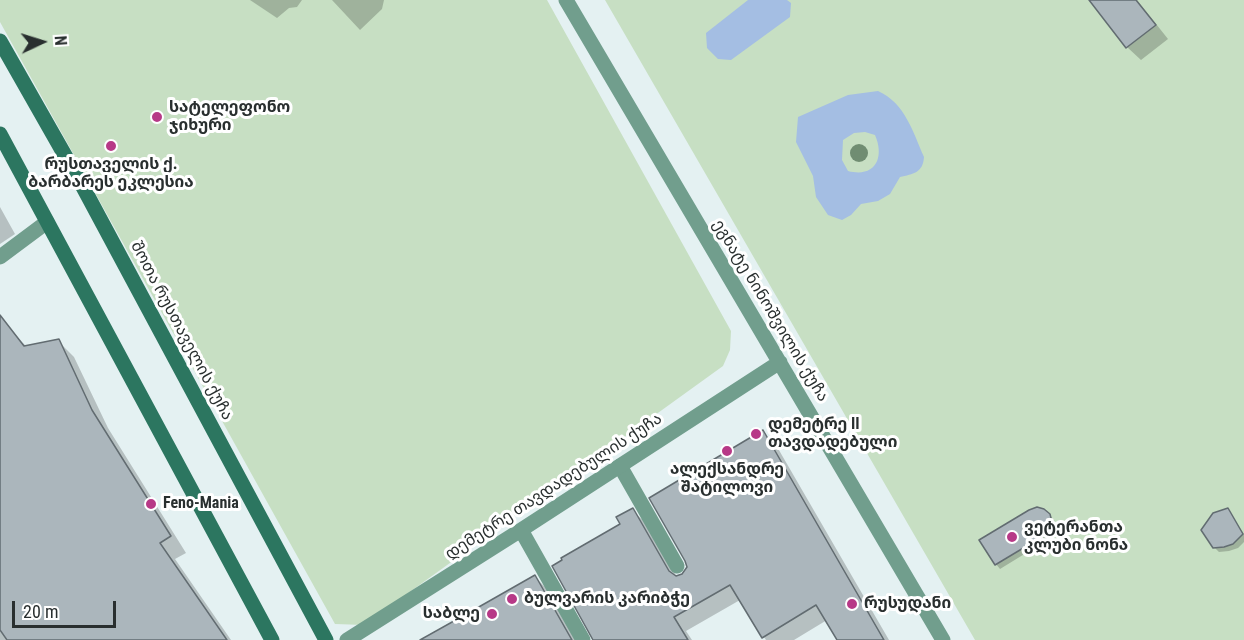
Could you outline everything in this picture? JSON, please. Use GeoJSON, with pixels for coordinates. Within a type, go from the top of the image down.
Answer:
{"type":"FeatureCollection","features":[{"type":"Feature","properties":{"kind":"main road","name":"შოთა რუსთაველის ქუჩა"},"geometry":{"type":"LineString","coordinates":[[0,41],[83,187],[326,640]]}},
{"type":"Feature","properties":{"kind":"main road"},"geometry":{"type":"LineString","coordinates":[[0,134],[272,640]]}},
{"type":"Feature","properties":{"kind":"street","name":"ეგნატე ნინოშვილის ქუჩა"},"geometry":{"type":"LineString","coordinates":[[566,0],[944,640]]}},
{"type":"Feature","properties":{"kind":"street"},"geometry":{"type":"LineString","coordinates":[[0,257],[47,222]]}},
{"type":"Feature","properties":{"kind":"street","name":"დემეტრე თავდადებულის ქუჩა"},"geometry":{"type":"LineString","coordinates":[[347,640],[780,362]]}},
{"type":"Feature","properties":{"kind":"street"},"geometry":{"type":"LineString","coordinates":[[620,466],[677,566]]}},
{"type":"Feature","properties":{"kind":"street"},"geometry":{"type":"LineString","coordinates":[[521,530],[583,640]]}},
{"type":"Feature","properties":{"kind":"green space"},"geometry":{"type":"Polygon","coordinates":[[[0,0],[547,0],[731,331],[730,350],[723,366],[364,625],[335,624],[0,22],[0,0]]]}},
{"type":"Feature","properties":{"kind":"green space"},"geometry":{"type":"Polygon","coordinates":[[[605,0],[1244,0],[1244,640],[975,640],[605,0]]]}},
{"type":"Feature","properties":{"kind":"water"},"geometry":{"type":"Polygon","coordinates":[[[748,0],[787,0],[791,3],[790,17],[731,60],[718,59],[707,48],[706,33],[748,0]]]}},
{"type":"Feature","properties":{"kind":"water"},"geometry":{"type":"Polygon","coordinates":[[[878,91],[887,96],[907,119],[924,157],[919,170],[900,177],[890,194],[878,201],[861,204],[851,215],[842,220],[828,215],[816,197],[813,176],[796,142],[798,117],[848,95],[878,91]],[[865,132],[854,133],[843,140],[842,160],[848,171],[865,172],[875,164],[879,151],[875,135],[865,132]]]}},
{"type":"Feature","properties":{"kind":"building"},"geometry":{"type":"Polygon","coordinates":[[[1089,0],[1136,0],[1156,25],[1126,48],[1089,0]]]}},
{"type":"Feature","properties":{"kind":"building"},"geometry":{"type":"Polygon","coordinates":[[[0,315],[24,346],[59,339],[92,410],[171,536],[160,543],[227,640],[7,640],[0,630],[0,315]]]}},
{"type":"Feature","properties":{"kind":"building"},"geometry":{"type":"Polygon","coordinates":[[[763,430],[884,640],[837,640],[816,605],[762,638],[730,585],[674,617],[688,640],[593,640],[552,566],[562,560],[561,558],[620,524],[616,517],[633,508],[669,571],[676,576],[682,574],[687,567],[685,561],[649,498],[763,430]]]}},
{"type":"Feature","properties":{"kind":"building","name":"ვეტერანთა კლუბი ნონა"},"geometry":{"type":"Polygon","coordinates":[[[1037,507],[1050,514],[1052,522],[1050,529],[1045,535],[995,565],[979,540],[1037,507]]]}},
{"type":"Feature","properties":{"kind":"building"},"geometry":{"type":"Polygon","coordinates":[[[1228,508],[1243,534],[1233,544],[1213,548],[1201,530],[1213,513],[1228,508]]]}},
{"type":"Feature","properties":{"kind":"building","name":"ბულვარის კარიბჭე"},"geometry":{"type":"Polygon","coordinates":[[[535,575],[572,640],[420,640],[470,612],[535,575]]]}},
{"type":"Feature","properties":{"kind":"place","name":"სატელეფონო ჯიხური"},"geometry":{"type":"Point","coordinates":[157,117]}},
{"type":"Feature","properties":{"kind":"place","name":"რუსთაველის ქ. ბარბარეს ეკლესია"},"geometry":{"type":"Point","coordinates":[111,146]}},
{"type":"Feature","properties":{"kind":"place","name":"დემეტრე II თავდადებული"},"geometry":{"type":"Point","coordinates":[756,434]}},
{"type":"Feature","properties":{"kind":"place","name":"ალექსანდრე შატილოვი"},"geometry":{"type":"Point","coordinates":[727,451]}},
{"type":"Feature","properties":{"kind":"place","name":"Feno-Mania"},"geometry":{"type":"Point","coordinates":[151,504]}},
{"type":"Feature","properties":{"kind":"place","name":"ვეტერანთა კლუბი ნონა"},"geometry":{"type":"Point","coordinates":[1012,537]}},
{"type":"Feature","properties":{"kind":"place","name":"ბულვარის კარიბჭე"},"geometry":{"type":"Point","coordinates":[512,599]}},
{"type":"Feature","properties":{"kind":"place","name":"რუსუდანი"},"geometry":{"type":"Point","coordinates":[852,604]}},
{"type":"Feature","properties":{"kind":"place","name":"საბლე"},"geometry":{"type":"Point","coordinates":[492,614]}}]}
